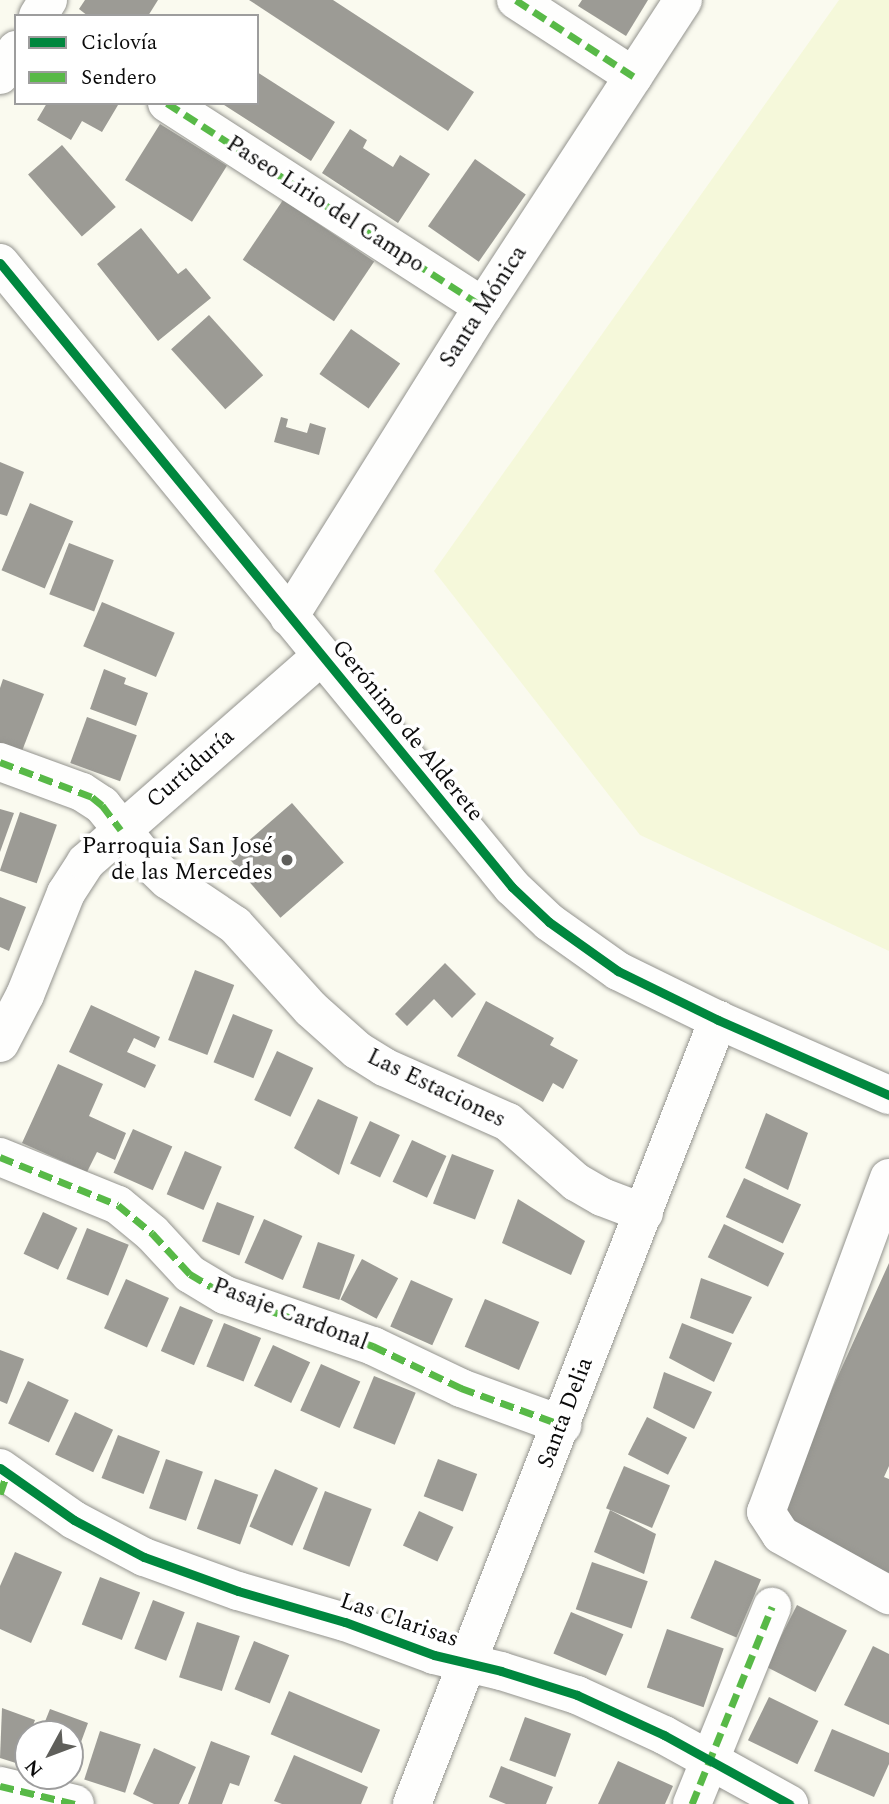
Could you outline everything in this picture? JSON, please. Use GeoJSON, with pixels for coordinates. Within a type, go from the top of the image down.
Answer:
{"type":"FeatureCollection","features":[{"type":"Feature","properties":{"kind":"street"},"geometry":{"type":"LineString","coordinates":[[516,0],[633,76]]}},
{"type":"Feature","properties":{"kind":"street","name":"Santa Mónica"},"geometry":{"type":"LineString","coordinates":[[289,617],[483,307],[682,0]]}},
{"type":"Feature","properties":{"kind":"street"},"geometry":{"type":"LineString","coordinates":[[0,75],[14,53]]}},
{"type":"Feature","properties":{"kind":"street","name":"Paseo Lirio del Campo"},"geometry":{"type":"LineString","coordinates":[[170,105],[483,307]]}},
{"type":"Feature","properties":{"kind":"street","name":"Gerónimo de Alderete"},"geometry":{"type":"LineString","coordinates":[[0,262],[479,850],[549,922],[618,971],[718,1020],[889,1095]]}},
{"type":"Feature","properties":{"kind":"street","name":"Curtiduría"},"geometry":{"type":"LineString","coordinates":[[0,1043],[25,995],[66,893],[86,862],[321,656]]}},
{"type":"Feature","properties":{"kind":"street","name":"Las Estaciones"},"geometry":{"type":"LineString","coordinates":[[0,762],[92,797],[102,805],[121,830],[168,880],[234,925],[311,1009],[357,1050],[384,1067],[508,1122],[576,1182],[602,1197],[644,1213]]}},
{"type":"Feature","properties":{"kind":"street","name":"Santa Delia"},"geometry":{"type":"LineString","coordinates":[[412,1804],[718,1020]]}},
{"type":"Feature","properties":{"kind":"street","name":"Pasaje Cardonal"},"geometry":{"type":"LineString","coordinates":[[0,1157],[118,1205],[152,1233],[190,1274],[225,1295],[373,1346],[461,1388],[562,1425]]}},
{"type":"Feature","properties":{"kind":"street"},"geometry":{"type":"LineString","coordinates":[[889,1178],[766,1512],[781,1535],[889,1595]]}},
{"type":"Feature","properties":{"kind":"street","name":"Las Clarisas"},"geometry":{"type":"LineString","coordinates":[[2,1479],[144,1557],[237,1591],[298,1607],[467,1664],[526,1678],[577,1695],[664,1735],[789,1804]]}},
{"type":"Feature","properties":{"kind":"street"},"geometry":{"type":"LineString","coordinates":[[692,1804],[772,1607]]}},
{"type":"Feature","properties":{"kind":"street"},"geometry":{"type":"LineString","coordinates":[[0,1786],[75,1804]]}},
{"type":"Feature","properties":{"kind":"green space"},"geometry":{"type":"Polygon","coordinates":[[[839,0],[889,0],[889,951],[640,835],[434,571],[839,0]]]}},
{"type":"Feature","properties":{"kind":"building"},"geometry":{"type":"Polygon","coordinates":[[[85,0],[158,0],[149,14],[85,14],[79,9],[85,0]]]}},
{"type":"Feature","properties":{"kind":"building"},"geometry":{"type":"Polygon","coordinates":[[[249,0],[333,0],[474,92],[448,131],[249,0]]]}},
{"type":"Feature","properties":{"kind":"building"},"geometry":{"type":"Polygon","coordinates":[[[582,0],[648,0],[626,36],[578,6],[582,0]]]}},
{"type":"Feature","properties":{"kind":"building"},"geometry":{"type":"Polygon","coordinates":[[[259,73],[335,122],[311,161],[224,105],[259,105],[259,73]]]}},
{"type":"Feature","properties":{"kind":"building"},"geometry":{"type":"Polygon","coordinates":[[[46,105],[118,105],[102,132],[82,121],[71,140],[37,120],[46,105]]]}},
{"type":"Feature","properties":{"kind":"building"},"geometry":{"type":"Polygon","coordinates":[[[160,124],[227,166],[192,222],[125,180],[160,124]]]}},
{"type":"Feature","properties":{"kind":"building"},"geometry":{"type":"Polygon","coordinates":[[[350,129],[367,140],[363,148],[393,167],[400,155],[430,174],[398,223],[322,173],[350,129]]]}},
{"type":"Feature","properties":{"kind":"building"},"geometry":{"type":"Polygon","coordinates":[[[62,145],[116,207],[82,236],[28,175],[62,145]]]}},
{"type":"Feature","properties":{"kind":"building"},"geometry":{"type":"Polygon","coordinates":[[[475,159],[526,195],[479,262],[428,226],[475,159]]]}},
{"type":"Feature","properties":{"kind":"building"},"geometry":{"type":"Polygon","coordinates":[[[283,200],[374,262],[334,321],[243,260],[283,200]]]}},
{"type":"Feature","properties":{"kind":"building"},"geometry":{"type":"Polygon","coordinates":[[[141,228],[178,274],[186,268],[211,298],[158,341],[97,264],[141,228]]]}},
{"type":"Feature","properties":{"kind":"building"},"geometry":{"type":"Polygon","coordinates":[[[209,315],[263,375],[225,409],[171,349],[209,315]]]}},
{"type":"Feature","properties":{"kind":"building"},"geometry":{"type":"Polygon","coordinates":[[[351,329],[400,363],[369,408],[319,374],[351,329]]]}},
{"type":"Feature","properties":{"kind":"building"},"geometry":{"type":"Polygon","coordinates":[[[281,417],[288,419],[286,427],[307,433],[310,423],[326,428],[319,455],[274,442],[281,417]]]}},
{"type":"Feature","properties":{"kind":"building"},"geometry":{"type":"Polygon","coordinates":[[[0,462],[24,472],[7,516],[0,514],[0,462]]]}},
{"type":"Feature","properties":{"kind":"building"},"geometry":{"type":"Polygon","coordinates":[[[30,503],[73,521],[45,589],[1,570],[30,503]]]}},
{"type":"Feature","properties":{"kind":"building"},"geometry":{"type":"Polygon","coordinates":[[[69,543],[114,560],[94,612],[49,594],[69,543]]]}},
{"type":"Feature","properties":{"kind":"building"},"geometry":{"type":"Polygon","coordinates":[[[102,602],[175,633],[156,677],[83,646],[102,602]]]}},
{"type":"Feature","properties":{"kind":"building"},"geometry":{"type":"Polygon","coordinates":[[[104,669],[126,678],[124,684],[148,693],[136,726],[90,709],[104,669]]]}},
{"type":"Feature","properties":{"kind":"building"},"geometry":{"type":"Polygon","coordinates":[[[3,679],[44,694],[22,751],[0,743],[0,688],[3,679]]]}},
{"type":"Feature","properties":{"kind":"building"},"geometry":{"type":"Polygon","coordinates":[[[87,717],[137,735],[120,781],[70,763],[87,717]]]}},
{"type":"Feature","properties":{"kind":"building","name":"Parroquia San José de las Mercedes"},"geometry":{"type":"Polygon","coordinates":[[[292,803],[344,863],[280,918],[229,858],[292,803]]]}},
{"type":"Feature","properties":{"kind":"building"},"geometry":{"type":"Polygon","coordinates":[[[0,809],[14,813],[0,852],[0,809]]]}},
{"type":"Feature","properties":{"kind":"building"},"geometry":{"type":"Polygon","coordinates":[[[20,812],[57,825],[37,883],[0,871],[20,812]]]}},
{"type":"Feature","properties":{"kind":"building"},"geometry":{"type":"Polygon","coordinates":[[[0,897],[26,907],[9,951],[0,947],[0,897]]]}},
{"type":"Feature","properties":{"kind":"building"},"geometry":{"type":"Polygon","coordinates":[[[445,963],[476,994],[452,1018],[434,999],[407,1026],[395,1014],[445,963]]]}},
{"type":"Feature","properties":{"kind":"building"},"geometry":{"type":"Polygon","coordinates":[[[195,970],[234,985],[207,1055],[168,1040],[195,970]]]}},
{"type":"Feature","properties":{"kind":"building"},"geometry":{"type":"Polygon","coordinates":[[[486,1001],[554,1038],[550,1045],[578,1060],[563,1089],[553,1083],[543,1102],[457,1056],[486,1001]]]}},
{"type":"Feature","properties":{"kind":"building"},"geometry":{"type":"Polygon","coordinates":[[[91,1005],[160,1037],[155,1048],[134,1038],[127,1052],[156,1065],[145,1088],[69,1052],[91,1005]]]}},
{"type":"Feature","properties":{"kind":"building"},"geometry":{"type":"Polygon","coordinates":[[[233,1014],[273,1030],[253,1078],[214,1062],[233,1014]]]}},
{"type":"Feature","properties":{"kind":"building"},"geometry":{"type":"Polygon","coordinates":[[[277,1051],[313,1068],[290,1117],[254,1100],[277,1051]]]}},
{"type":"Feature","properties":{"kind":"building"},"geometry":{"type":"Polygon","coordinates":[[[58,1064],[103,1084],[89,1116],[126,1133],[115,1160],[97,1152],[87,1172],[22,1143],[58,1064]]]}},
{"type":"Feature","properties":{"kind":"building"},"geometry":{"type":"Polygon","coordinates":[[[318,1099],[358,1117],[339,1175],[294,1148],[318,1099]]]}},
{"type":"Feature","properties":{"kind":"building"},"geometry":{"type":"Polygon","coordinates":[[[766,1113],[808,1133],[788,1190],[745,1168],[766,1113]]]}},
{"type":"Feature","properties":{"kind":"building"},"geometry":{"type":"Polygon","coordinates":[[[370,1121],[400,1135],[380,1178],[350,1164],[370,1121]]]}},
{"type":"Feature","properties":{"kind":"building"},"geometry":{"type":"Polygon","coordinates":[[[133,1129],[172,1146],[153,1190],[113,1173],[133,1129]]]}},
{"type":"Feature","properties":{"kind":"building"},"geometry":{"type":"Polygon","coordinates":[[[412,1140],[446,1156],[427,1198],[393,1182],[412,1140]]]}},
{"type":"Feature","properties":{"kind":"building"},"geometry":{"type":"Polygon","coordinates":[[[185,1151],[222,1167],[203,1210],[167,1194],[185,1151]]]}},
{"type":"Feature","properties":{"kind":"building"},"geometry":{"type":"Polygon","coordinates":[[[452,1154],[494,1170],[475,1220],[433,1203],[452,1154]]]}},
{"type":"Feature","properties":{"kind":"building"},"geometry":{"type":"Polygon","coordinates":[[[744,1178],[801,1205],[783,1244],[726,1217],[744,1178]]]}},
{"type":"Feature","properties":{"kind":"building"},"geometry":{"type":"Polygon","coordinates":[[[518,1199],[585,1241],[571,1275],[502,1243],[518,1199]]]}},
{"type":"Feature","properties":{"kind":"building"},"geometry":{"type":"Polygon","coordinates":[[[217,1202],[254,1216],[239,1256],[202,1241],[217,1202]]]}},
{"type":"Feature","properties":{"kind":"building"},"geometry":{"type":"Polygon","coordinates":[[[43,1212],[77,1228],[58,1270],[24,1254],[43,1212]]]}},
{"type":"Feature","properties":{"kind":"building"},"geometry":{"type":"Polygon","coordinates":[[[264,1219],[302,1236],[283,1280],[244,1263],[264,1219]]]}},
{"type":"Feature","properties":{"kind":"building"},"geometry":{"type":"Polygon","coordinates":[[[724,1224],[784,1253],[768,1287],[708,1257],[724,1224]]]}},
{"type":"Feature","properties":{"kind":"building"},"geometry":{"type":"Polygon","coordinates":[[[87,1228],[129,1245],[108,1296],[66,1279],[87,1228]]]}},
{"type":"Feature","properties":{"kind":"building"},"geometry":{"type":"Polygon","coordinates":[[[318,1242],[355,1255],[339,1300],[302,1287],[318,1242]]]}},
{"type":"Feature","properties":{"kind":"building"},"geometry":{"type":"Polygon","coordinates":[[[362,1259],[398,1278],[377,1319],[340,1300],[362,1259]]]}},
{"type":"Feature","properties":{"kind":"building"},"geometry":{"type":"Polygon","coordinates":[[[889,1263],[889,1466],[884,1477],[889,1479],[889,1573],[773,1520],[889,1263]]]}},
{"type":"Feature","properties":{"kind":"building"},"geometry":{"type":"Polygon","coordinates":[[[701,1278],[752,1297],[733,1334],[690,1318],[701,1278]]]}},
{"type":"Feature","properties":{"kind":"building"},"geometry":{"type":"Polygon","coordinates":[[[126,1279],[169,1298],[147,1347],[104,1328],[126,1279]]]}},
{"type":"Feature","properties":{"kind":"building"},"geometry":{"type":"Polygon","coordinates":[[[411,1280],[453,1299],[432,1345],[390,1327],[411,1280]]]}},
{"type":"Feature","properties":{"kind":"building"},"geometry":{"type":"Polygon","coordinates":[[[485,1299],[539,1322],[519,1370],[465,1347],[485,1299]]]}},
{"type":"Feature","properties":{"kind":"building"},"geometry":{"type":"Polygon","coordinates":[[[180,1306],[213,1320],[194,1365],[161,1351],[180,1306]]]}},
{"type":"Feature","properties":{"kind":"building"},"geometry":{"type":"Polygon","coordinates":[[[224,1323],[261,1338],[243,1382],[206,1367],[224,1323]]]}},
{"type":"Feature","properties":{"kind":"building"},"geometry":{"type":"Polygon","coordinates":[[[682,1323],[732,1343],[714,1382],[669,1358],[682,1323]]]}},
{"type":"Feature","properties":{"kind":"building"},"geometry":{"type":"Polygon","coordinates":[[[273,1345],[310,1362],[291,1403],[254,1386],[273,1345]]]}},
{"type":"Feature","properties":{"kind":"building"},"geometry":{"type":"Polygon","coordinates":[[[0,1350],[24,1359],[7,1404],[0,1401],[0,1350]]]}},
{"type":"Feature","properties":{"kind":"building"},"geometry":{"type":"Polygon","coordinates":[[[321,1364],[360,1381],[340,1428],[300,1411],[321,1364]]]}},
{"type":"Feature","properties":{"kind":"building"},"geometry":{"type":"Polygon","coordinates":[[[664,1372],[712,1392],[694,1429],[653,1408],[664,1372]]]}},
{"type":"Feature","properties":{"kind":"building"},"geometry":{"type":"Polygon","coordinates":[[[374,1376],[416,1393],[395,1445],[353,1428],[374,1376]]]}},
{"type":"Feature","properties":{"kind":"building"},"geometry":{"type":"Polygon","coordinates":[[[28,1381],[69,1400],[49,1443],[8,1424],[28,1381]]]}},
{"type":"Feature","properties":{"kind":"building"},"geometry":{"type":"Polygon","coordinates":[[[75,1412],[113,1430],[93,1472],[55,1455],[75,1412]]]}},
{"type":"Feature","properties":{"kind":"building"},"geometry":{"type":"Polygon","coordinates":[[[647,1417],[687,1437],[668,1475],[628,1454],[647,1417]]]}},
{"type":"Feature","properties":{"kind":"building"},"geometry":{"type":"Polygon","coordinates":[[[118,1435],[160,1451],[144,1494],[102,1478],[118,1435]]]}},
{"type":"Feature","properties":{"kind":"building"},"geometry":{"type":"Polygon","coordinates":[[[166,1459],[203,1472],[186,1521],[149,1508],[166,1459]]]}},
{"type":"Feature","properties":{"kind":"building"},"geometry":{"type":"Polygon","coordinates":[[[438,1459],[477,1474],[463,1511],[424,1496],[438,1459]]]}},
{"type":"Feature","properties":{"kind":"building"},"geometry":{"type":"Polygon","coordinates":[[[624,1466],[670,1486],[652,1528],[606,1508],[624,1466]]]}},
{"type":"Feature","properties":{"kind":"building"},"geometry":{"type":"Polygon","coordinates":[[[275,1469],[318,1488],[292,1546],[249,1527],[275,1469]]]}},
{"type":"Feature","properties":{"kind":"building"},"geometry":{"type":"Polygon","coordinates":[[[215,1479],[258,1495],[240,1545],[197,1529],[215,1479]]]}},
{"type":"Feature","properties":{"kind":"building"},"geometry":{"type":"Polygon","coordinates":[[[325,1491],[372,1509],[349,1567],[303,1549],[325,1491]]]}},
{"type":"Feature","properties":{"kind":"building"},"geometry":{"type":"Polygon","coordinates":[[[610,1510],[656,1534],[644,1574],[594,1552],[610,1510]]]}},
{"type":"Feature","properties":{"kind":"building"},"geometry":{"type":"Polygon","coordinates":[[[419,1511],[453,1527],[437,1561],[403,1545],[419,1511]]]}},
{"type":"Feature","properties":{"kind":"building"},"geometry":{"type":"Polygon","coordinates":[[[15,1552],[62,1572],[31,1643],[0,1629],[0,1586],[15,1552]]]}},
{"type":"Feature","properties":{"kind":"building"},"geometry":{"type":"Polygon","coordinates":[[[715,1560],[761,1580],[736,1638],[690,1618],[715,1560]]]}},
{"type":"Feature","properties":{"kind":"building"},"geometry":{"type":"Polygon","coordinates":[[[592,1562],[648,1581],[632,1628],[576,1609],[592,1562]]]}},
{"type":"Feature","properties":{"kind":"building"},"geometry":{"type":"Polygon","coordinates":[[[100,1577],[140,1592],[122,1640],[82,1625],[100,1577]]]}},
{"type":"Feature","properties":{"kind":"building"},"geometry":{"type":"Polygon","coordinates":[[[153,1600],[185,1612],[166,1661],[134,1649],[153,1600]]]}},
{"type":"Feature","properties":{"kind":"building"},"geometry":{"type":"Polygon","coordinates":[[[797,1605],[847,1630],[816,1692],[766,1666],[797,1605]]]}},
{"type":"Feature","properties":{"kind":"building"},"geometry":{"type":"Polygon","coordinates":[[[571,1612],[623,1634],[606,1676],[553,1653],[571,1612]]]}},
{"type":"Feature","properties":{"kind":"building"},"geometry":{"type":"Polygon","coordinates":[[[197,1622],[240,1636],[222,1691],[179,1677],[197,1622]]]}},
{"type":"Feature","properties":{"kind":"building"},"geometry":{"type":"Polygon","coordinates":[[[667,1629],[724,1649],[704,1707],[647,1688],[667,1629]]]}},
{"type":"Feature","properties":{"kind":"building"},"geometry":{"type":"Polygon","coordinates":[[[254,1641],[289,1655],[270,1703],[235,1689],[254,1641]]]}},
{"type":"Feature","properties":{"kind":"building"},"geometry":{"type":"Polygon","coordinates":[[[873,1646],[889,1654],[889,1725],[844,1705],[873,1646]]]}},
{"type":"Feature","properties":{"kind":"building"},"geometry":{"type":"Polygon","coordinates":[[[289,1691],[380,1730],[362,1773],[271,1734],[289,1691]]]}},
{"type":"Feature","properties":{"kind":"building"},"geometry":{"type":"Polygon","coordinates":[[[769,1697],[818,1721],[797,1764],[748,1740],[769,1697]]]}},
{"type":"Feature","properties":{"kind":"building"},"geometry":{"type":"Polygon","coordinates":[[[2,1708],[35,1720],[14,1720],[14,1762],[0,1758],[2,1708]]]}},
{"type":"Feature","properties":{"kind":"building"},"geometry":{"type":"Polygon","coordinates":[[[50,1709],[80,1720],[46,1720],[50,1709]]]}},
{"type":"Feature","properties":{"kind":"building"},"geometry":{"type":"Polygon","coordinates":[[[525,1717],[571,1734],[555,1777],[509,1760],[525,1717]]]}},
{"type":"Feature","properties":{"kind":"building"},"geometry":{"type":"Polygon","coordinates":[[[832,1729],[889,1753],[889,1764],[874,1797],[814,1771],[832,1729]]]}},
{"type":"Feature","properties":{"kind":"building"},"geometry":{"type":"Polygon","coordinates":[[[100,1731],[141,1744],[125,1793],[84,1780],[100,1731]]]}},
{"type":"Feature","properties":{"kind":"building"},"geometry":{"type":"Polygon","coordinates":[[[211,1741],[250,1756],[239,1786],[230,1783],[222,1804],[188,1804],[211,1741]]]}},
{"type":"Feature","properties":{"kind":"building"},"geometry":{"type":"Polygon","coordinates":[[[154,1748],[196,1767],[179,1804],[154,1804],[133,1794],[154,1748]]]}},
{"type":"Feature","properties":{"kind":"building"},"geometry":{"type":"Polygon","coordinates":[[[294,1755],[368,1787],[361,1804],[282,1804],[274,1801],[294,1755]]]}},
{"type":"Feature","properties":{"kind":"building"},"geometry":{"type":"Polygon","coordinates":[[[618,1761],[673,1786],[665,1804],[598,1804],[618,1761]]]}},
{"type":"Feature","properties":{"kind":"building"},"geometry":{"type":"Polygon","coordinates":[[[501,1766],[553,1787],[546,1804],[506,1804],[489,1797],[501,1766]]]}},
{"type":"Feature","properties":{"kind":"marked path"},"geometry":{"type":"LineString","coordinates":[[516,0],[633,76]]}},
{"type":"Feature","properties":{"kind":"marked path"},"geometry":{"type":"LineString","coordinates":[[170,105],[483,307]]}},
{"type":"Feature","properties":{"kind":"marked path"},"geometry":{"type":"LineString","coordinates":[[0,762],[92,797],[102,805],[121,830]]}},
{"type":"Feature","properties":{"kind":"marked path"},"geometry":{"type":"LineString","coordinates":[[0,1157],[118,1205],[152,1233],[190,1274],[225,1295],[373,1346],[461,1388],[562,1425]]}},
{"type":"Feature","properties":{"kind":"marked path"},"geometry":{"type":"LineString","coordinates":[[0,1494],[7,1474]]}},
{"type":"Feature","properties":{"kind":"marked path"},"geometry":{"type":"LineString","coordinates":[[692,1804],[772,1607]]}},
{"type":"Feature","properties":{"kind":"marked path"},"geometry":{"type":"LineString","coordinates":[[0,1786],[75,1804]]}},
{"type":"Feature","properties":{"kind":"cycle path"},"geometry":{"type":"LineString","coordinates":[[0,263],[512,887],[549,922],[618,971],[718,1020],[889,1095]]}},
{"type":"Feature","properties":{"kind":"cycle path"},"geometry":{"type":"LineString","coordinates":[[0,1468],[74,1520],[144,1557],[238,1591],[345,1622],[434,1655],[501,1671],[577,1695],[664,1735],[789,1804]]}},
{"type":"Feature","properties":{"kind":"place","name":"Parroquia San José de las Mercedes"},"geometry":{"type":"Point","coordinates":[287,860]}}]}
